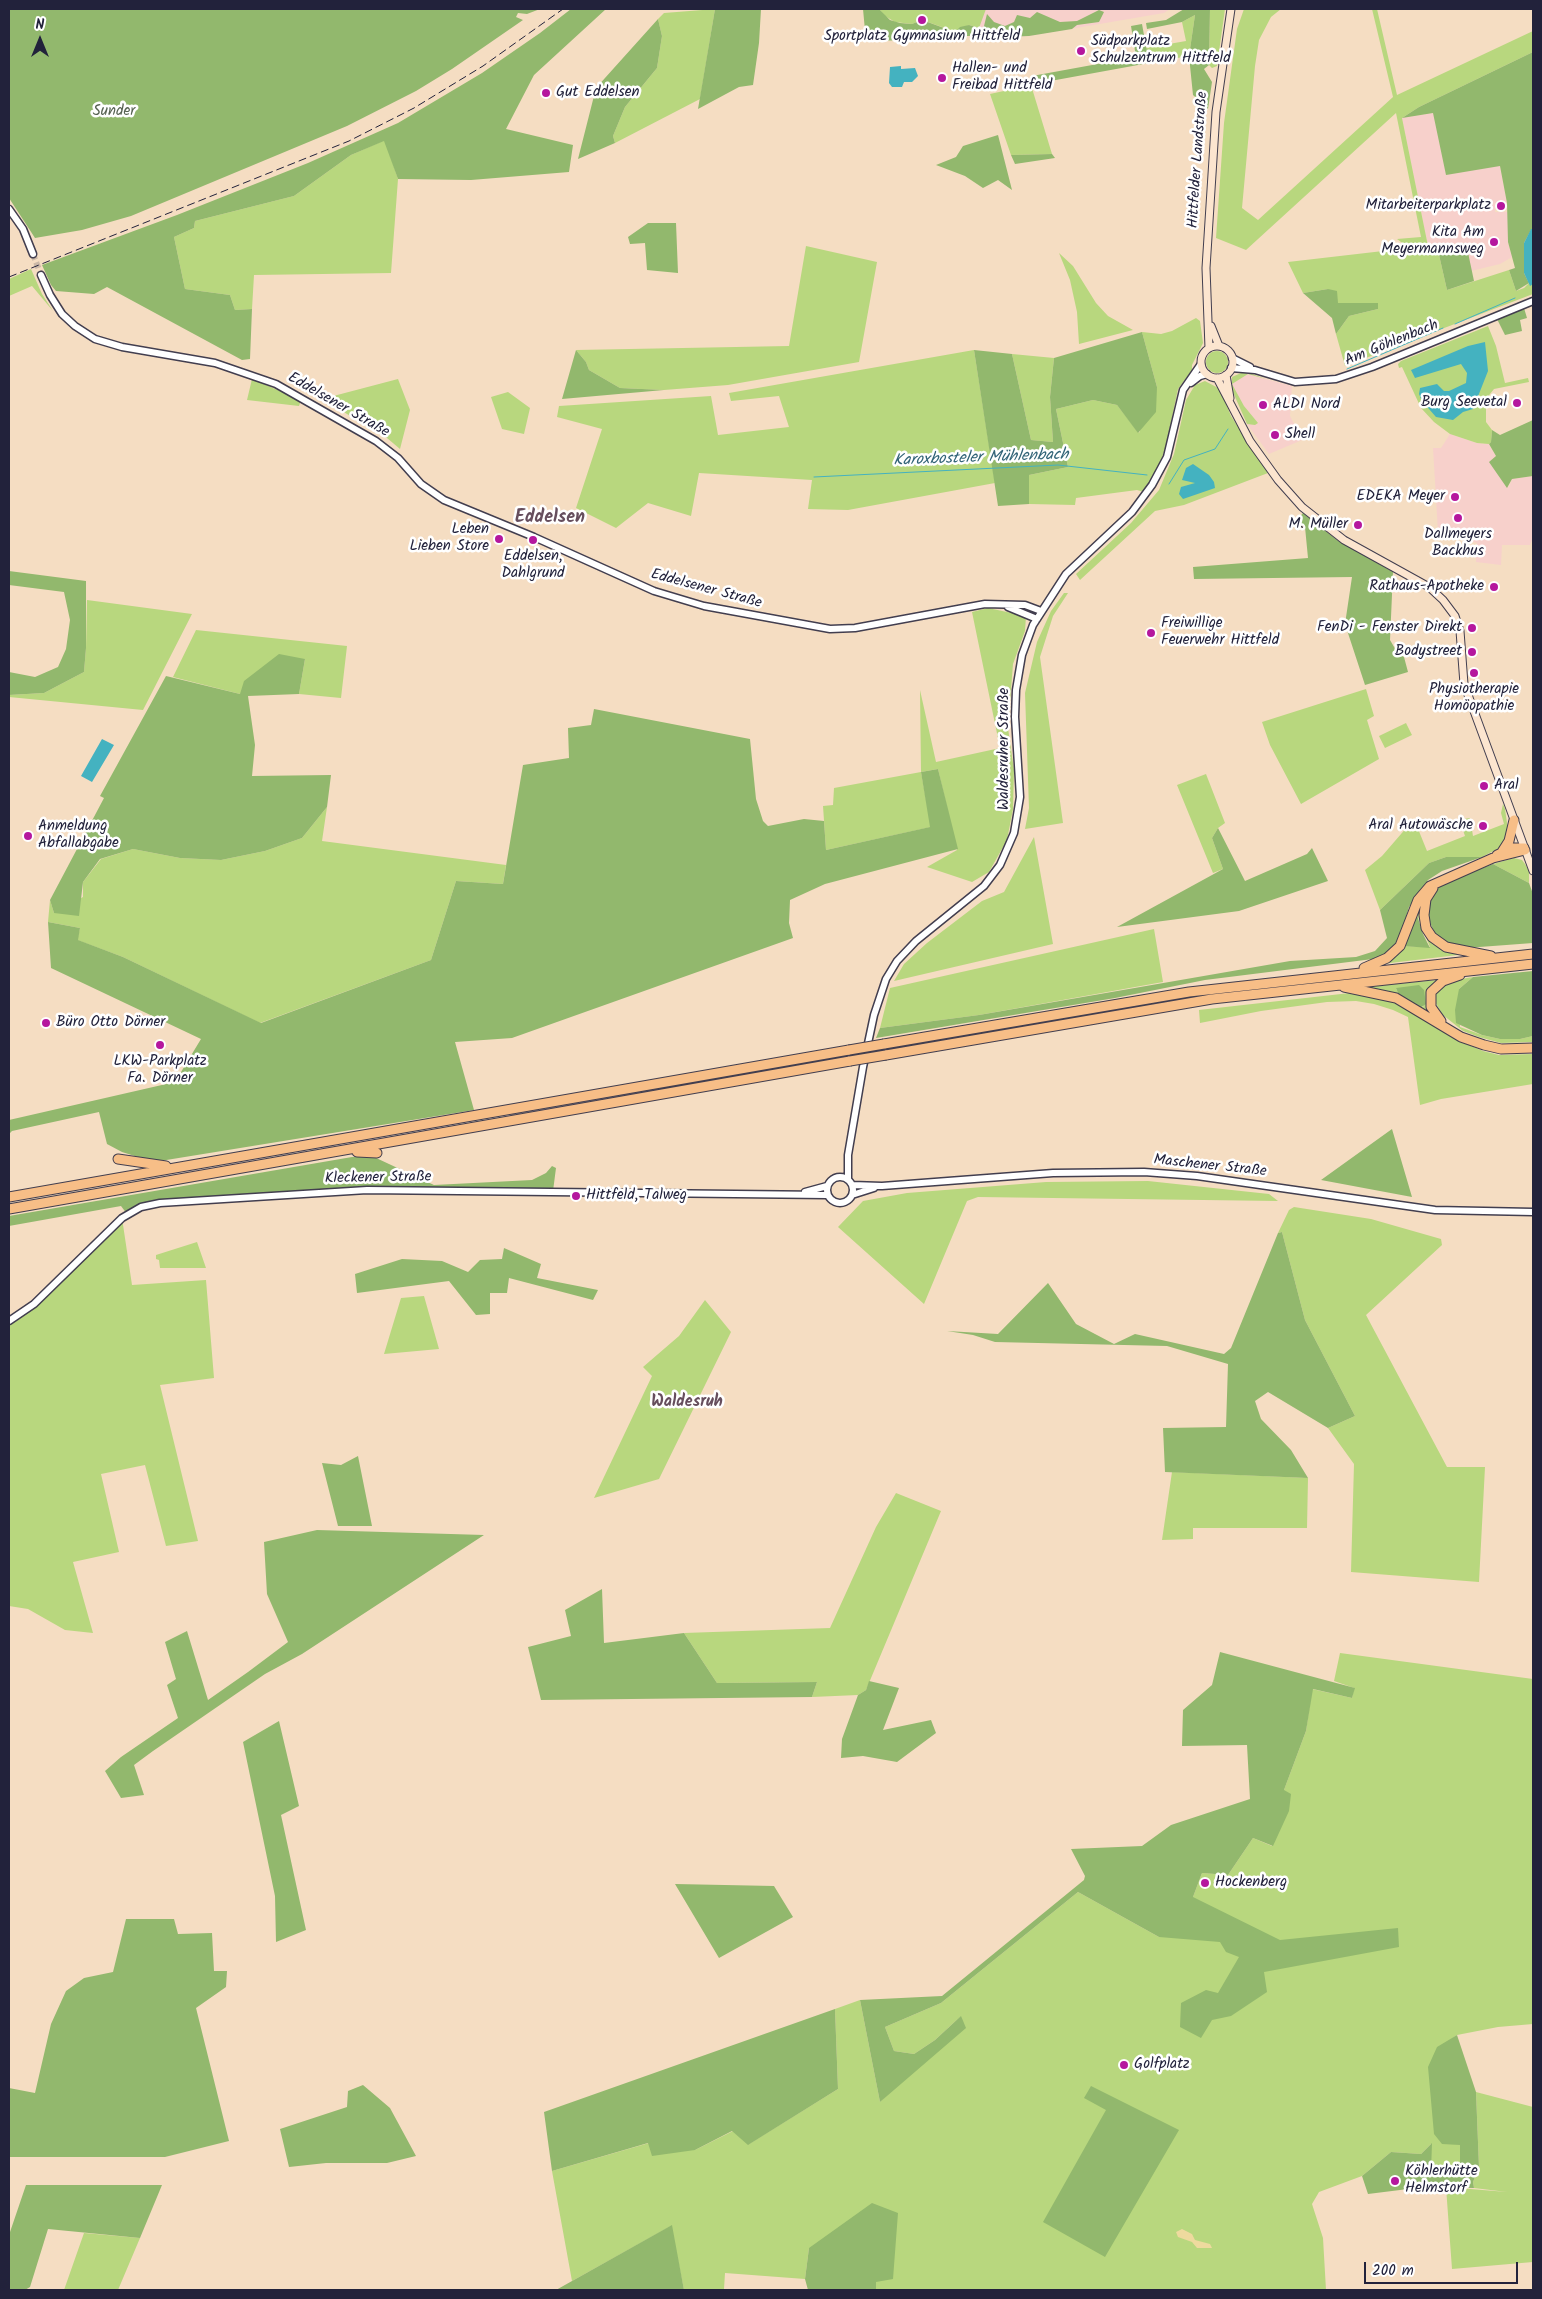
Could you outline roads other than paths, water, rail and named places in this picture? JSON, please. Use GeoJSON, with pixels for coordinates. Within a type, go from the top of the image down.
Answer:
{"type":"FeatureCollection","features":[{"type":"Feature","properties":{"kind":"highway"},"geometry":{"type":"LineString","coordinates":[[1502,852],[1509,841],[1514,820]]}},
{"type":"Feature","properties":{"kind":"highway"},"geometry":{"type":"LineString","coordinates":[[1493,858],[1514,847],[1525,849]]}},
{"type":"Feature","properties":{"kind":"highway"},"geometry":{"type":"LineString","coordinates":[[1350,973],[1382,961],[1396,951],[1407,934],[1418,900],[1430,886],[1442,879],[1493,858],[1525,849]]}},
{"type":"Feature","properties":{"kind":"highway"},"geometry":{"type":"LineString","coordinates":[[1442,879],[1429,893],[1424,904],[1424,919],[1428,933],[1446,948],[1498,957]]}},
{"type":"Feature","properties":{"kind":"highway"},"geometry":{"type":"LineString","coordinates":[[9,1197],[1189,992],[1533,954]]}},
{"type":"Feature","properties":{"kind":"highway"},"geometry":{"type":"LineString","coordinates":[[9,1209],[1212,999],[1533,964]]}},
{"type":"Feature","properties":{"kind":"highway"},"geometry":{"type":"LineString","coordinates":[[1444,1026],[1431,1007],[1430,997],[1434,988],[1443,981],[1479,969]]}},
{"type":"Feature","properties":{"kind":"highway"},"geometry":{"type":"LineString","coordinates":[[1329,985],[1389,995],[1411,1005],[1461,1036],[1491,1047],[1510,1050],[1533,1048]]}},
{"type":"Feature","properties":{"kind":"highway"},"geometry":{"type":"LineString","coordinates":[[571,1118],[597,1106]]}},
{"type":"Feature","properties":{"kind":"highway"},"geometry":{"type":"LineString","coordinates":[[342,1151],[377,1153]]}},
{"type":"Feature","properties":{"kind":"highway"},"geometry":{"type":"LineString","coordinates":[[118,1159],[152,1165],[186,1166]]}},
{"type":"Feature","properties":{"kind":"main road","name":"Hittfelder Landstraße"},"geometry":{"type":"LineString","coordinates":[[1209,348],[1206,268],[1216,112],[1232,9]]}},
{"type":"Feature","properties":{"kind":"main road","name":"Hittfelder Landstraße"},"geometry":{"type":"LineString","coordinates":[[1208,314],[1219,346]]}},
{"type":"Feature","properties":{"kind":"main road"},"geometry":{"type":"LineString","coordinates":[[1219,346],[1227,350],[1232,358],[1231,368],[1226,375],[1217,378],[1207,374],[1201,364],[1202,355],[1209,348],[1219,346]]}},
{"type":"Feature","properties":{"kind":"main road"},"geometry":{"type":"LineString","coordinates":[[1226,375],[1233,410]]}},
{"type":"Feature","properties":{"kind":"main road"},"geometry":{"type":"LineString","coordinates":[[1217,378],[1256,449],[1286,490],[1313,517],[1355,547],[1429,588],[1443,600],[1455,616],[1460,631],[1464,684],[1533,871]]}},
{"type":"Feature","properties":{"kind":"street"},"geometry":{"type":"LineString","coordinates":[[9,209],[18,221],[33,254]]}},
{"type":"Feature","properties":{"kind":"street","name":"Eddelsener Straße"},"geometry":{"type":"LineString","coordinates":[[41,275],[50,295],[62,314],[75,326],[95,339],[122,347],[214,363],[276,384],[376,441],[398,458],[421,484],[444,500],[534,536],[654,591],[700,605],[749,615],[800,625],[842,629],[968,606],[1025,606],[1041,611]]}},
{"type":"Feature","properties":{"kind":"street","name":"Am Göhlenbach"},"geometry":{"type":"LineString","coordinates":[[1232,358],[1255,370],[1295,382],[1336,379],[1372,367],[1533,301]]}},
{"type":"Feature","properties":{"kind":"street","name":"Waldesruher Straße"},"geometry":{"type":"LineString","coordinates":[[848,1179],[848,1155],[871,1027],[886,979],[897,961],[916,941],[984,886],[1000,864],[1014,833],[1020,797],[1015,717],[1016,690],[1022,656],[1036,619],[1066,574],[1132,512],[1152,486],[1167,457],[1180,398],[1186,383],[1201,364]]}},
{"type":"Feature","properties":{"kind":"street","name":"Am Göhlenbach"},"geometry":{"type":"LineString","coordinates":[[1231,368],[1255,370]]}},
{"type":"Feature","properties":{"kind":"street","name":"Waldesruher Straße"},"geometry":{"type":"LineString","coordinates":[[1180,398],[1195,378],[1207,374]]}},
{"type":"Feature","properties":{"kind":"street","name":"Eddelsener Straße"},"geometry":{"type":"LineString","coordinates":[[1005,605],[1036,619]]}},
{"type":"Feature","properties":{"kind":"street","name":"Waldesruher Straße"},"geometry":{"type":"LineString","coordinates":[[838,1176],[848,1155]]}},
{"type":"Feature","properties":{"kind":"street","name":"Maschener Straße"},"geometry":{"type":"LineString","coordinates":[[852,1185],[882,1186],[1053,1172],[1144,1172],[1197,1176],[1435,1210],[1533,1212]]}},
{"type":"Feature","properties":{"kind":"street"},"geometry":{"type":"LineString","coordinates":[[838,1176],[848,1179],[852,1185],[852,1196],[844,1202],[838,1203],[827,1195],[826,1186],[831,1179],[838,1176]]}},
{"type":"Feature","properties":{"kind":"street","name":"Kleckener Straße"},"geometry":{"type":"LineString","coordinates":[[792,1195],[826,1186]]}},
{"type":"Feature","properties":{"kind":"street","name":"Maschener Straße"},"geometry":{"type":"LineString","coordinates":[[852,1196],[882,1186]]}},
{"type":"Feature","properties":{"kind":"street","name":"Kleckener Straße"},"geometry":{"type":"LineString","coordinates":[[9,1321],[34,1304],[122,1218],[141,1207],[160,1203],[367,1190],[827,1195]]}},
{"type":"Feature","properties":{"kind":"water"},"geometry":{"type":"Polygon","coordinates":[[[901,66],[901,69],[915,68],[918,76],[912,82],[904,82],[902,87],[892,87],[889,83],[890,67],[901,66]]]}},
{"type":"Feature","properties":{"kind":"water"},"geometry":{"type":"Polygon","coordinates":[[[1531,229],[1533,229],[1533,284],[1530,286],[1524,273],[1524,243],[1531,229]]]}},
{"type":"Feature","properties":{"kind":"water"},"geometry":{"type":"Polygon","coordinates":[[[1485,342],[1488,371],[1473,409],[1463,412],[1453,420],[1436,417],[1422,401],[1419,394],[1420,388],[1437,384],[1444,391],[1449,391],[1466,383],[1467,373],[1461,364],[1415,378],[1411,370],[1468,346],[1485,342]]]}},
{"type":"Feature","properties":{"kind":"water"},"geometry":{"type":"Polygon","coordinates":[[[1193,464],[1209,475],[1214,482],[1215,488],[1183,499],[1179,494],[1181,487],[1195,483],[1182,480],[1186,468],[1193,464]]]}},
{"type":"Feature","properties":{"kind":"water"},"geometry":{"type":"Polygon","coordinates":[[[102,739],[114,745],[92,782],[81,776],[102,739]]]}},
{"type":"Feature","properties":{"kind":"waterway","name":"Karoxbosteler Mühlenbach"},"geometry":{"type":"LineString","coordinates":[[1455,324],[1515,298]]}},
{"type":"Feature","properties":{"kind":"waterway","name":"Karoxbosteler Mühlenbach"},"geometry":{"type":"LineString","coordinates":[[1347,369],[1443,328]]}},
{"type":"Feature","properties":{"kind":"waterway","name":"Karoxbosteler Mühlenbach"},"geometry":{"type":"LineString","coordinates":[[1169,484],[1184,460],[1215,449],[1228,429]]}},
{"type":"Feature","properties":{"kind":"waterway","name":"Karoxbosteler Mühlenbach"},"geometry":{"type":"LineString","coordinates":[[814,477],[1058,465],[1147,475]]}},
{"type":"Feature","properties":{"kind":"tunnel"},"geometry":{"type":"LineString","coordinates":[[33,254],[41,275]]}},
{"type":"Feature","properties":{"kind":"railway"},"geometry":{"type":"LineString","coordinates":[[9,277],[349,141],[414,108],[483,66],[563,9]]}},
{"type":"Feature","properties":{"kind":"place","name":"Sportplatz Gymnasium Hittfeld"},"geometry":{"type":"Point","coordinates":[922,20]}},
{"type":"Feature","properties":{"kind":"place","name":"Südparkplatz Schulzentrum Hittfeld"},"geometry":{"type":"Point","coordinates":[1081,51]}},
{"type":"Feature","properties":{"kind":"place","name":"Hallen- und Freibad Hittfeld"},"geometry":{"type":"Point","coordinates":[942,78]}},
{"type":"Feature","properties":{"kind":"place","name":"Gut Eddelsen"},"geometry":{"type":"Point","coordinates":[546,93]}},
{"type":"Feature","properties":{"kind":"place","name":"Mitarbeiterparkplatz"},"geometry":{"type":"Point","coordinates":[1501,206]}},
{"type":"Feature","properties":{"kind":"place","name":"Kita Am Meyermannsweg"},"geometry":{"type":"Point","coordinates":[1494,242]}},
{"type":"Feature","properties":{"kind":"place","name":"Burg Seevetal"},"geometry":{"type":"Point","coordinates":[1517,403]}},
{"type":"Feature","properties":{"kind":"place","name":"ALDI Nord"},"geometry":{"type":"Point","coordinates":[1263,405]}},
{"type":"Feature","properties":{"kind":"place","name":"Shell"},"geometry":{"type":"Point","coordinates":[1275,435]}},
{"type":"Feature","properties":{"kind":"place","name":"EDEKA Meyer"},"geometry":{"type":"Point","coordinates":[1455,497]}},
{"type":"Feature","properties":{"kind":"place","name":"Dallmeyers Backhus"},"geometry":{"type":"Point","coordinates":[1458,518]}},
{"type":"Feature","properties":{"kind":"place","name":"M. Müller"},"geometry":{"type":"Point","coordinates":[1358,525]}},
{"type":"Feature","properties":{"kind":"place","name":"Leben Lieben Store"},"geometry":{"type":"Point","coordinates":[499,539]}},
{"type":"Feature","properties":{"kind":"place","name":"Eddelsen, Dahlgrund"},"geometry":{"type":"Point","coordinates":[533,540]}},
{"type":"Feature","properties":{"kind":"place","name":"Rathaus-Apotheke"},"geometry":{"type":"Point","coordinates":[1494,587]}},
{"type":"Feature","properties":{"kind":"place","name":"FenDi - Fenster Direkt"},"geometry":{"type":"Point","coordinates":[1472,628]}},
{"type":"Feature","properties":{"kind":"place","name":"Freiwillige Feuerwehr Hittfeld"},"geometry":{"type":"Point","coordinates":[1151,633]}},
{"type":"Feature","properties":{"kind":"place","name":"Bodystreet"},"geometry":{"type":"Point","coordinates":[1472,652]}},
{"type":"Feature","properties":{"kind":"place","name":"Physiotherapie Homöopathie"},"geometry":{"type":"Point","coordinates":[1474,673]}},
{"type":"Feature","properties":{"kind":"place","name":"Aral"},"geometry":{"type":"Point","coordinates":[1484,786]}},
{"type":"Feature","properties":{"kind":"place","name":"Aral Autowäsche"},"geometry":{"type":"Point","coordinates":[1483,826]}},
{"type":"Feature","properties":{"kind":"place","name":"Anmeldung Abfallabgabe"},"geometry":{"type":"Point","coordinates":[28,836]}},
{"type":"Feature","properties":{"kind":"place","name":"Büro Otto Dörner"},"geometry":{"type":"Point","coordinates":[46,1023]}},
{"type":"Feature","properties":{"kind":"place","name":"LKW-Parkplatz Fa. Dörner"},"geometry":{"type":"Point","coordinates":[160,1045]}},
{"type":"Feature","properties":{"kind":"place","name":"Hittfeld, Talweg"},"geometry":{"type":"Point","coordinates":[576,1196]}},
{"type":"Feature","properties":{"kind":"place","name":"Hockenberg"},"geometry":{"type":"Point","coordinates":[1205,1883]}},
{"type":"Feature","properties":{"kind":"place","name":"Golfplatz"},"geometry":{"type":"Point","coordinates":[1124,2065]}},
{"type":"Feature","properties":{"kind":"place","name":"Köhlerhütte Helmstorf"},"geometry":{"type":"Point","coordinates":[1395,2181]}},
{"type":"Feature","properties":{"kind":"district","name":"Eddelsen"},"geometry":{"type":"Point","coordinates":[550,519]}},
{"type":"Feature","properties":{"kind":"district","name":"Waldesruh"},"geometry":{"type":"Point","coordinates":[687,1403]}},
{"type":"Feature","properties":{"kind":"park label","name":"Sunder"},"geometry":{"type":"Point","coordinates":[114,112]}}]}
